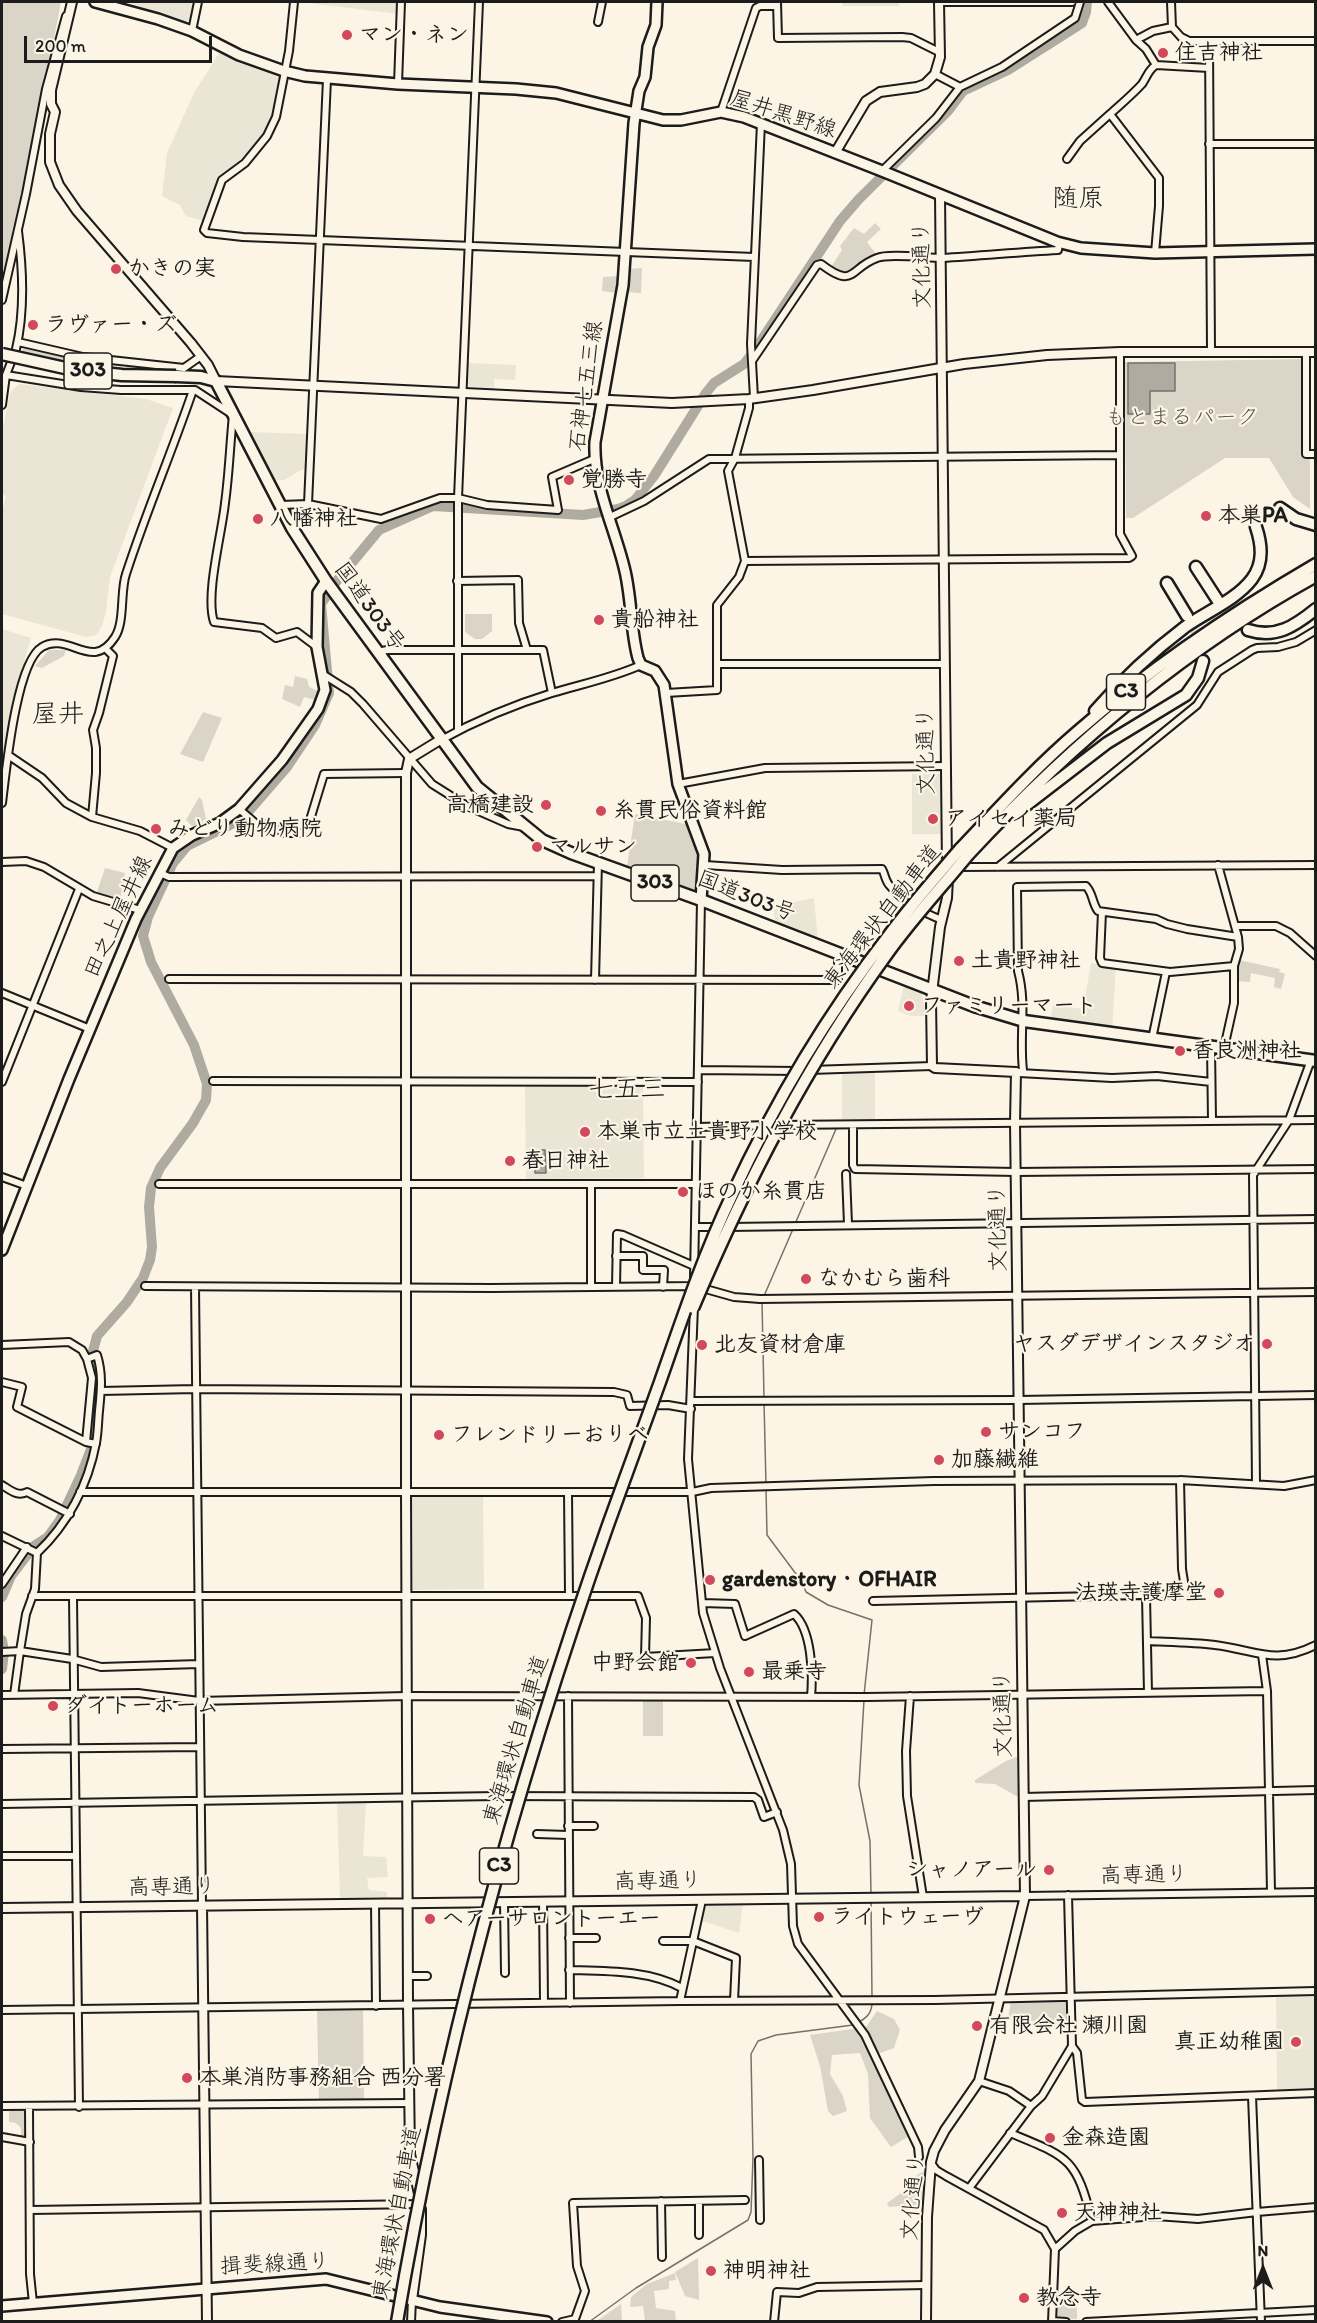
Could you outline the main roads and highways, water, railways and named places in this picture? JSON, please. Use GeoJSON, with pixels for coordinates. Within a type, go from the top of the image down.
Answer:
{"type":"FeatureCollection","features":[{"type":"Feature","properties":{"kind":"highway","name":"303"},"geometry":{"type":"LineString","coordinates":[[7,356],[74,370],[176,379]]}},
{"type":"Feature","properties":{"kind":"highway","name":"303"},"geometry":{"type":"LineString","coordinates":[[2,360],[73,375],[122,381],[176,379]]}},
{"type":"Feature","properties":{"kind":"highway","name":"国道303号"},"geometry":{"type":"LineString","coordinates":[[176,379],[216,381],[292,528],[326,581],[440,740],[477,787],[542,840],[974,1006],[1024,1021],[1313,1061]]}},
{"type":"Feature","properties":{"kind":"highway"},"geometry":{"type":"LineString","coordinates":[[1280,508],[1296,519],[1316,525]]}},
{"type":"Feature","properties":{"kind":"highway"},"geometry":{"type":"LineString","coordinates":[[1077,732],[1120,682],[1141,663],[1185,627],[1236,594],[1253,578],[1261,561],[1262,552],[1256,527]]}},
{"type":"Feature","properties":{"kind":"highway","name":"東海環状自動車道"},"geometry":{"type":"LineString","coordinates":[[397,2322],[425,2170],[454,2041],[501,1862],[556,1676],[714,1236],[775,1110],[818,1037],[889,935],[964,852],[1002,804],[1077,732],[1194,641],[1264,594],[1316,564]]}},
{"type":"Feature","properties":{"kind":"highway"},"geometry":{"type":"LineString","coordinates":[[1196,567],[1218,601]]}},
{"type":"Feature","properties":{"kind":"highway","name":"東海環状自動車道"},"geometry":{"type":"LineString","coordinates":[[964,852],[983,839],[1044,778],[1125,706],[1216,638],[1264,606],[1316,576]]}},
{"type":"Feature","properties":{"kind":"highway"},"geometry":{"type":"LineString","coordinates":[[1167,584],[1187,616]]}},
{"type":"Feature","properties":{"kind":"highway"},"geometry":{"type":"LineString","coordinates":[[1248,630],[1263,634],[1279,632],[1293,626],[1316,609]]}},
{"type":"Feature","properties":{"kind":"highway"},"geometry":{"type":"LineString","coordinates":[[983,839],[1088,756],[1186,695],[1198,678],[1203,661]]}},
{"type":"Feature","properties":{"kind":"main road","name":"屋井黒野線"},"geometry":{"type":"LineString","coordinates":[[95,2],[158,19],[192,32],[239,55],[284,71],[327,79],[556,93],[663,120],[681,120],[721,112],[761,123],[1059,243],[1081,248],[1155,253],[1316,249]]}},
{"type":"Feature","properties":{"kind":"main road","name":"石神七五三線"},"geometry":{"type":"LineString","coordinates":[[657,2],[656,26],[648,47],[645,77],[639,91],[623,285],[595,442],[594,459],[607,513],[625,568],[635,649],[641,665],[659,675],[666,693],[678,784],[704,854],[701,900]]}},
{"type":"Feature","properties":{"kind":"main road","name":"田之上屋井線"},"geometry":{"type":"LineString","coordinates":[[2,1250],[140,910],[173,848],[192,835],[242,812],[318,709],[325,690],[324,675],[319,664],[318,593],[326,581]]}},
{"type":"Feature","properties":{"kind":"main road","name":"揖斐線通り"},"geometry":{"type":"LineString","coordinates":[[2,2306],[326,2279],[440,2307],[547,2322]]}},
{"type":"Feature","properties":{"kind":"waterway"},"geometry":{"type":"LineString","coordinates":[[2,1597],[11,1576],[34,1546],[48,1537],[60,1520],[81,1475],[96,1436],[98,1383],[92,1355],[97,1336],[127,1302],[143,1278],[152,1247],[149,1207],[151,1188],[160,1168],[193,1123],[206,1100],[207,1084],[194,1045],[151,962],[143,936],[148,917],[173,863],[187,846],[242,819],[287,767],[315,725],[329,693],[321,604],[379,530],[433,506],[583,515],[618,509],[635,500],[654,476],[706,393],[714,383],[744,364],[840,221],[859,199],[948,111],[963,91],[1008,70],[1082,23],[1087,2]]}},
{"type":"Feature","properties":{"kind":"waterway"},"geometry":{"type":"LineString","coordinates":[[795,1224],[836,1129]]}},
{"type":"Feature","properties":{"kind":"waterway"},"geometry":{"type":"LineString","coordinates":[[764,1296],[793,1229]]}},
{"type":"Feature","properties":{"kind":"waterway"},"geometry":{"type":"LineString","coordinates":[[762,1301],[764,1398]]}},
{"type":"Feature","properties":{"kind":"waterway"},"geometry":{"type":"LineString","coordinates":[[764,1402],[766,1485]]}},
{"type":"Feature","properties":{"kind":"waterway"},"geometry":{"type":"LineString","coordinates":[[766,1489],[767,1535],[802,1582],[806,1592],[828,1605],[872,1620],[864,1695]]}},
{"type":"Feature","properties":{"kind":"waterway"},"geometry":{"type":"LineString","coordinates":[[2,1640],[4,1652],[2,1669]]}},
{"type":"Feature","properties":{"kind":"waterway"},"geometry":{"type":"LineString","coordinates":[[864,1700],[859,1785],[870,1841],[871,1895]]}},
{"type":"Feature","properties":{"kind":"waterway"},"geometry":{"type":"LineString","coordinates":[[871,1900],[872,1997]]}},
{"type":"Feature","properties":{"kind":"waterway"},"geometry":{"type":"LineString","coordinates":[[857,2023],[868,2015],[872,2002]]}},
{"type":"Feature","properties":{"kind":"waterway"},"geometry":{"type":"LineString","coordinates":[[589,2322],[636,2288],[748,2220],[751,2212],[753,2158],[751,2054],[758,2041],[776,2035],[853,2025]]}},
{"type":"Feature","properties":{"kind":"tunnel"},"geometry":{"type":"LineString","coordinates":[[82,382],[83,364]]}},
{"type":"Feature","properties":{"kind":"tunnel"},"geometry":{"type":"LineString","coordinates":[[1188,617],[1200,643],[1203,661]]}},
{"type":"Feature","properties":{"kind":"place","name":"マン・ネン"},"geometry":{"type":"Point","coordinates":[347,35]}},
{"type":"Feature","properties":{"kind":"place","name":"住吉神社"},"geometry":{"type":"Point","coordinates":[1163,53]}},
{"type":"Feature","properties":{"kind":"place","name":"かきの実"},"geometry":{"type":"Point","coordinates":[116,269]}},
{"type":"Feature","properties":{"kind":"place","name":"ラヴァー・ズ"},"geometry":{"type":"Point","coordinates":[33,325]}},
{"type":"Feature","properties":{"kind":"place","name":"覚勝寺"},"geometry":{"type":"Point","coordinates":[569,480]}},
{"type":"Feature","properties":{"kind":"place","name":"本巣PA"},"geometry":{"type":"Point","coordinates":[1206,516]}},
{"type":"Feature","properties":{"kind":"place","name":"八幡神社"},"geometry":{"type":"Point","coordinates":[258,519]}},
{"type":"Feature","properties":{"kind":"place","name":"貴船神社"},"geometry":{"type":"Point","coordinates":[599,620]}},
{"type":"Feature","properties":{"kind":"place","name":"高橋建設"},"geometry":{"type":"Point","coordinates":[546,805]}},
{"type":"Feature","properties":{"kind":"place","name":"糸貫民俗資料館"},"geometry":{"type":"Point","coordinates":[601,811]}},
{"type":"Feature","properties":{"kind":"place","name":"アイセイ薬局"},"geometry":{"type":"Point","coordinates":[933,819]}},
{"type":"Feature","properties":{"kind":"place","name":"みどり動物病院"},"geometry":{"type":"Point","coordinates":[156,829]}},
{"type":"Feature","properties":{"kind":"place","name":"マルサン"},"geometry":{"type":"Point","coordinates":[537,847]}},
{"type":"Feature","properties":{"kind":"place","name":"土貴野神社"},"geometry":{"type":"Point","coordinates":[959,961]}},
{"type":"Feature","properties":{"kind":"place","name":"ファミリーマート"},"geometry":{"type":"Point","coordinates":[909,1006]}},
{"type":"Feature","properties":{"kind":"place","name":"香良洲神社"},"geometry":{"type":"Point","coordinates":[1180,1051]}},
{"type":"Feature","properties":{"kind":"place","name":"本巣市立土貴野小学校"},"geometry":{"type":"Point","coordinates":[585,1132]}},
{"type":"Feature","properties":{"kind":"place","name":"春日神社"},"geometry":{"type":"Point","coordinates":[510,1161]}},
{"type":"Feature","properties":{"kind":"place","name":"ほのか糸貫店"},"geometry":{"type":"Point","coordinates":[683,1192]}},
{"type":"Feature","properties":{"kind":"place","name":"なかむら歯科"},"geometry":{"type":"Point","coordinates":[806,1279]}},
{"type":"Feature","properties":{"kind":"place","name":"ヤスダデザインスタジオ"},"geometry":{"type":"Point","coordinates":[1267,1344]}},
{"type":"Feature","properties":{"kind":"place","name":"北友資材倉庫"},"geometry":{"type":"Point","coordinates":[702,1345]}},
{"type":"Feature","properties":{"kind":"place","name":"サンコフ"},"geometry":{"type":"Point","coordinates":[986,1432]}},
{"type":"Feature","properties":{"kind":"place","name":"フレンドリーおりべ"},"geometry":{"type":"Point","coordinates":[439,1435]}},
{"type":"Feature","properties":{"kind":"place","name":"加藤繊維"},"geometry":{"type":"Point","coordinates":[939,1460]}},
{"type":"Feature","properties":{"kind":"place","name":"gardenstory・OFHAIR"},"geometry":{"type":"Point","coordinates":[710,1580]}},
{"type":"Feature","properties":{"kind":"place","name":"法瑛寺護摩堂"},"geometry":{"type":"Point","coordinates":[1219,1593]}},
{"type":"Feature","properties":{"kind":"place","name":"中野会館"},"geometry":{"type":"Point","coordinates":[691,1663]}},
{"type":"Feature","properties":{"kind":"place","name":"最乗寺"},"geometry":{"type":"Point","coordinates":[749,1672]}},
{"type":"Feature","properties":{"kind":"place","name":"ダイトーホーム"},"geometry":{"type":"Point","coordinates":[53,1706]}},
{"type":"Feature","properties":{"kind":"place","name":"シャノアール"},"geometry":{"type":"Point","coordinates":[1049,1870]}},
{"type":"Feature","properties":{"kind":"place","name":"ライトウェーヴ"},"geometry":{"type":"Point","coordinates":[819,1917]}},
{"type":"Feature","properties":{"kind":"place","name":"ヘアーサロントーエー"},"geometry":{"type":"Point","coordinates":[430,1919]}},
{"type":"Feature","properties":{"kind":"place","name":"有限会社 瀬川園"},"geometry":{"type":"Point","coordinates":[977,2026]}},
{"type":"Feature","properties":{"kind":"place","name":"真正幼稚園"},"geometry":{"type":"Point","coordinates":[1296,2042]}},
{"type":"Feature","properties":{"kind":"place","name":"本巣消防事務組合 西分署"},"geometry":{"type":"Point","coordinates":[187,2078]}},
{"type":"Feature","properties":{"kind":"place","name":"金森造園"},"geometry":{"type":"Point","coordinates":[1050,2138]}},
{"type":"Feature","properties":{"kind":"place","name":"天神神社"},"geometry":{"type":"Point","coordinates":[1062,2213]}},
{"type":"Feature","properties":{"kind":"place","name":"神明神社"},"geometry":{"type":"Point","coordinates":[711,2271]}},
{"type":"Feature","properties":{"kind":"place","name":"教念寺"},"geometry":{"type":"Point","coordinates":[1024,2298]}},
{"type":"Feature","properties":{"kind":"district","name":"随原"},"geometry":{"type":"Point","coordinates":[1078,199]}},
{"type":"Feature","properties":{"kind":"district","name":"屋井"},"geometry":{"type":"Point","coordinates":[58,715]}},
{"type":"Feature","properties":{"kind":"district","name":"七五三"},"geometry":{"type":"Point","coordinates":[627,1090]}},
{"type":"Feature","properties":{"kind":"park label","name":"もとまるパーク"},"geometry":{"type":"Point","coordinates":[1182,418]}}]}
